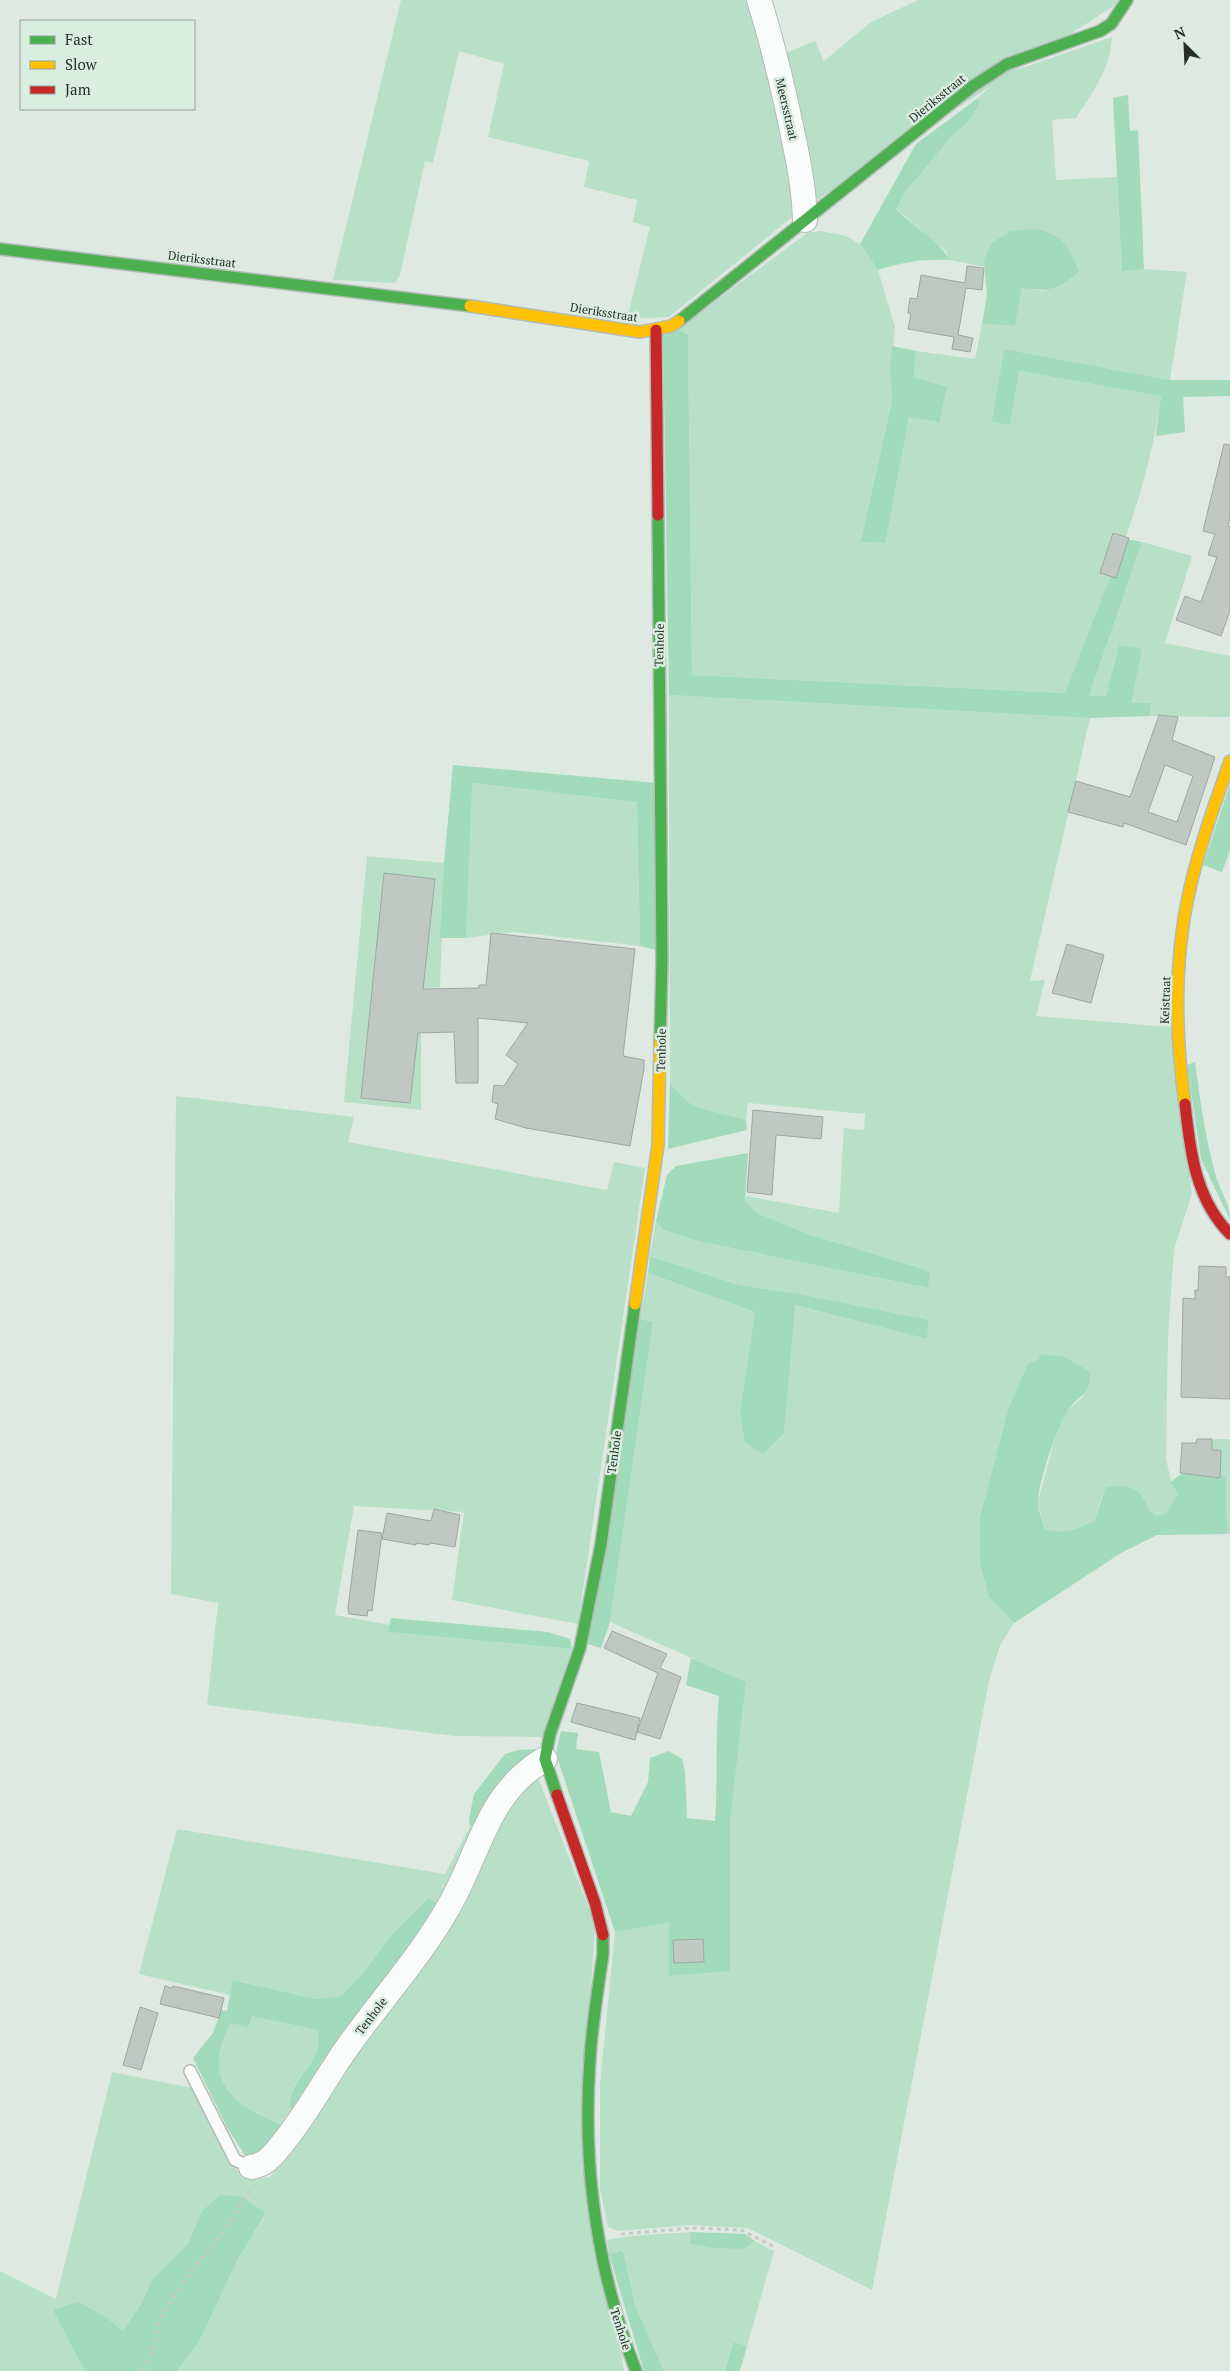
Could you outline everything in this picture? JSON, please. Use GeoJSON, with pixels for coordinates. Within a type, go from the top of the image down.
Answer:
{"type":"FeatureCollection","features":[{"type":"Feature","properties":{"kind":"street","name":"Meersstraat"},"geometry":{"type":"LineString","coordinates":[[759,0],[771,40],[795,145],[804,192],[805,220]]}},
{"type":"Feature","properties":{"kind":"street","name":"Dieriksstraat"},"geometry":{"type":"LineString","coordinates":[[0,249],[545,316],[612,329],[640,332],[656,330],[671,326],[690,314],[805,220],[994,72],[1020,59],[1100,31],[1111,24],[1127,0]]}},
{"type":"Feature","properties":{"kind":"street","name":"Tenhole"},"geometry":{"type":"LineString","coordinates":[[636,2371],[618,2323],[598,2234],[591,2192],[588,2097],[592,2039],[604,1954],[603,1937],[581,1861],[545,1759],[550,1734],[580,1648],[601,1544],[658,1145],[662,960],[656,330]]}},
{"type":"Feature","properties":{"kind":"street","name":"Keistraat"},"geometry":{"type":"LineString","coordinates":[[1230,761],[1199,856],[1194,878],[1186,915],[1178,999],[1181,1078],[1194,1163],[1210,1210],[1230,1234]]}},
{"type":"Feature","properties":{"kind":"street","name":"Tenhole"},"geometry":{"type":"LineString","coordinates":[[251,2167],[259,2166],[279,2148],[344,2052],[429,1939],[450,1906],[482,1834],[503,1795],[519,1777],[545,1759]]}},
{"type":"Feature","properties":{"kind":"lane"},"geometry":{"type":"LineString","coordinates":[[190,2071],[235,2160],[251,2167]]}},
{"type":"Feature","properties":{"kind":"path"},"geometry":{"type":"LineString","coordinates":[[143,2371],[151,2355],[160,2317],[191,2271],[222,2235],[251,2188],[251,2167]]}},
{"type":"Feature","properties":{"kind":"path"},"geometry":{"type":"LineString","coordinates":[[598,2234],[693,2228],[742,2230],[773,2246]]}},
{"type":"Feature","properties":{"kind":"green space"},"geometry":{"type":"Polygon","coordinates":[[[401,0],[754,0],[762,23],[796,214],[669,317],[627,319],[650,227],[633,222],[637,200],[584,187],[589,161],[488,137],[504,64],[459,51],[433,163],[425,161],[400,275],[395,283],[333,280],[401,0]]]}},
{"type":"Feature","properties":{"kind":"green space"},"geometry":{"type":"Polygon","coordinates":[[[918,0],[1118,0],[1115,5],[818,199],[813,192],[786,53],[815,41],[824,61],[871,22],[918,0]]]}},
{"type":"Feature","properties":{"kind":"green space"},"geometry":{"type":"Polygon","coordinates":[[[1112,37],[1108,59],[1100,80],[1076,118],[1052,120],[1056,180],[1117,177],[1122,272],[1144,269],[1187,272],[1170,380],[1004,349],[993,422],[1010,425],[1019,371],[1161,396],[1155,434],[1135,510],[1109,584],[1065,693],[692,675],[688,335],[678,329],[807,233],[821,231],[846,236],[860,244],[878,270],[895,327],[890,372],[892,401],[862,542],[884,543],[909,417],[947,387],[914,377],[916,351],[975,359],[982,324],[1015,326],[1022,288],[1044,291],[1010,231],[990,249],[986,267],[949,260],[946,251],[896,209],[905,192],[953,135],[966,124],[978,98],[1004,74],[1112,37]]]}},
{"type":"Feature","properties":{"kind":"green space"},"geometry":{"type":"Polygon","coordinates":[[[1128,95],[1130,131],[1138,130],[1144,269],[1122,272],[1113,98],[1128,95]]]}},
{"type":"Feature","properties":{"kind":"green space"},"geometry":{"type":"Polygon","coordinates":[[[978,98],[978,107],[966,124],[953,135],[905,192],[896,209],[940,246],[949,260],[913,262],[878,270],[860,244],[916,144],[978,98]]]}},
{"type":"Feature","properties":{"kind":"green space"},"geometry":{"type":"Polygon","coordinates":[[[1037,229],[1054,235],[1064,243],[1079,271],[1059,286],[1053,288],[1040,290],[1022,288],[1015,326],[982,324],[987,295],[984,261],[992,243],[1010,231],[1037,229]]]}},
{"type":"Feature","properties":{"kind":"green space"},"geometry":{"type":"Polygon","coordinates":[[[678,329],[688,335],[692,675],[1065,693],[1125,539],[1142,542],[1089,696],[1106,696],[1119,645],[1142,649],[1131,703],[1151,703],[1150,716],[1090,718],[669,695],[663,333],[678,329]]]}},
{"type":"Feature","properties":{"kind":"green space"},"geometry":{"type":"Polygon","coordinates":[[[892,346],[916,351],[914,377],[947,387],[939,422],[909,417],[885,543],[861,542],[892,401],[890,372],[892,346]]]}},
{"type":"Feature","properties":{"kind":"green space"},"geometry":{"type":"Polygon","coordinates":[[[1004,349],[1170,380],[1230,380],[1230,396],[1183,397],[1185,432],[1156,436],[1161,396],[1019,371],[1010,425],[992,422],[1004,349]]]}},
{"type":"Feature","properties":{"kind":"green space"},"geometry":{"type":"Polygon","coordinates":[[[1142,542],[1192,556],[1165,643],[1230,656],[1230,717],[1150,716],[1151,704],[1131,703],[1119,645],[1106,697],[1089,696],[1142,542]]]}},
{"type":"Feature","properties":{"kind":"green space"},"geometry":{"type":"Polygon","coordinates":[[[669,695],[1090,718],[1030,981],[1045,980],[1036,1016],[1171,1027],[1192,1194],[1174,1249],[1168,1337],[1166,1459],[1171,1481],[1178,1494],[1166,1513],[1156,1516],[1147,1509],[1140,1494],[1101,1498],[1094,1521],[1063,1531],[1044,1528],[1038,1501],[1057,1431],[1067,1410],[1084,1396],[1039,1359],[1028,1364],[989,1597],[1014,1623],[1000,1645],[989,1681],[872,2290],[748,2228],[689,2225],[619,2231],[608,2227],[600,2189],[600,2085],[615,1932],[669,1923],[730,1824],[746,1682],[610,1622],[653,1322],[640,1319],[648,1273],[755,1312],[740,1412],[784,1432],[794,1305],[927,1339],[929,1320],[800,1294],[739,1285],[650,1256],[656,1221],[702,1242],[927,1288],[920,1268],[808,1234],[757,1213],[745,1201],[746,1196],[839,1213],[844,1128],[864,1130],[865,1114],[748,1103],[746,1120],[691,1104],[670,1084],[669,695]]]}},
{"type":"Feature","properties":{"kind":"green space"},"geometry":{"type":"Polygon","coordinates":[[[453,765],[657,783],[656,950],[640,946],[637,802],[472,783],[466,938],[440,938],[444,863],[453,765]]]}},
{"type":"Feature","properties":{"kind":"green space"},"geometry":{"type":"Polygon","coordinates":[[[471,783],[637,802],[640,946],[514,932],[466,938],[471,783]]]}},
{"type":"Feature","properties":{"kind":"green space"},"geometry":{"type":"Polygon","coordinates":[[[1230,784],[1230,850],[1222,872],[1203,865],[1230,784]]]}},
{"type":"Feature","properties":{"kind":"green space"},"geometry":{"type":"Polygon","coordinates":[[[367,856],[444,863],[440,987],[421,988],[421,1110],[344,1102],[367,856]]]}},
{"type":"Feature","properties":{"kind":"green space"},"geometry":{"type":"Polygon","coordinates":[[[1195,1062],[1208,1145],[1217,1179],[1228,1207],[1230,1220],[1201,1159],[1187,1065],[1195,1062]]]}},
{"type":"Feature","properties":{"kind":"green space"},"geometry":{"type":"Polygon","coordinates":[[[670,1084],[691,1104],[746,1120],[747,1130],[668,1149],[670,1084]]]}},
{"type":"Feature","properties":{"kind":"green space"},"geometry":{"type":"Polygon","coordinates":[[[176,1096],[354,1117],[348,1142],[607,1190],[614,1162],[645,1168],[578,1624],[452,1600],[464,1512],[354,1506],[335,1615],[390,1625],[389,1632],[572,1649],[544,1737],[455,1736],[207,1705],[218,1603],[171,1594],[176,1096]]]}},
{"type":"Feature","properties":{"kind":"green space"},"geometry":{"type":"Polygon","coordinates":[[[748,1153],[745,1201],[757,1213],[808,1234],[920,1268],[930,1274],[928,1288],[702,1242],[664,1230],[656,1221],[667,1175],[676,1166],[748,1153]]]}},
{"type":"Feature","properties":{"kind":"green space"},"geometry":{"type":"Polygon","coordinates":[[[650,1256],[739,1285],[800,1294],[929,1320],[927,1339],[795,1305],[784,1433],[763,1454],[745,1442],[740,1412],[755,1312],[648,1273],[650,1256]]]}},
{"type":"Feature","properties":{"kind":"green space"},"geometry":{"type":"Polygon","coordinates":[[[640,1319],[653,1322],[610,1622],[601,1648],[588,1644],[640,1319]]]}},
{"type":"Feature","properties":{"kind":"green space"},"geometry":{"type":"Polygon","coordinates":[[[1040,1354],[1065,1357],[1090,1372],[1088,1387],[1070,1407],[1062,1421],[1045,1469],[1038,1501],[1044,1528],[1063,1531],[1094,1521],[1106,1487],[1124,1486],[1132,1489],[1140,1494],[1156,1516],[1166,1513],[1178,1494],[1171,1482],[1191,1471],[1206,1469],[1226,1478],[1227,1534],[1157,1535],[1121,1553],[1014,1623],[989,1597],[980,1562],[980,1518],[1009,1407],[1028,1364],[1039,1359],[1040,1354]]]}},
{"type":"Feature","properties":{"kind":"green space"},"geometry":{"type":"Polygon","coordinates":[[[1197,1439],[1230,1439],[1230,1534],[1227,1534],[1226,1478],[1210,1469],[1197,1439]]]}},
{"type":"Feature","properties":{"kind":"green space"},"geometry":{"type":"Polygon","coordinates":[[[391,1618],[548,1632],[570,1639],[572,1649],[388,1632],[391,1618]]]}},
{"type":"Feature","properties":{"kind":"green space"},"geometry":{"type":"Polygon","coordinates":[[[691,1658],[746,1682],[730,1824],[730,1971],[669,1976],[669,1923],[615,1932],[556,1754],[561,1731],[578,1733],[576,1749],[599,1752],[611,1812],[631,1816],[648,1782],[650,1758],[669,1751],[682,1759],[685,1771],[687,1818],[715,1821],[719,1696],[686,1685],[691,1658]]]}},
{"type":"Feature","properties":{"kind":"green space"},"geometry":{"type":"Polygon","coordinates":[[[540,1749],[480,1827],[470,1826],[469,1819],[474,1794],[505,1754],[518,1750],[540,1749]]]}},
{"type":"Feature","properties":{"kind":"green space"},"geometry":{"type":"Polygon","coordinates":[[[537,1775],[595,1924],[584,2101],[624,2371],[177,2371],[199,2342],[237,2261],[266,2214],[202,2211],[188,2243],[153,2278],[141,2304],[123,2331],[106,2317],[54,2310],[85,2371],[0,2371],[0,2271],[56,2299],[112,2072],[192,2088],[236,2169],[252,2178],[270,2177],[303,2131],[505,1800],[537,1775]]]}},
{"type":"Feature","properties":{"kind":"green space"},"geometry":{"type":"Polygon","coordinates":[[[470,1826],[480,1827],[444,1909],[429,1899],[393,1933],[363,1973],[341,1996],[316,1999],[234,1980],[230,1995],[139,1974],[177,1829],[445,1874],[470,1826]]]}},
{"type":"Feature","properties":{"kind":"green space"},"geometry":{"type":"Polygon","coordinates":[[[429,1898],[444,1909],[302,2106],[289,2109],[293,2090],[318,2048],[317,2030],[252,2016],[248,2027],[230,2023],[219,2056],[220,2074],[225,2085],[242,2104],[288,2127],[260,2156],[246,2157],[227,2127],[193,2058],[213,2033],[221,2010],[227,2011],[233,1980],[316,1999],[341,1996],[363,1973],[393,1933],[429,1898]]]}},
{"type":"Feature","properties":{"kind":"green space"},"geometry":{"type":"Polygon","coordinates":[[[252,2016],[317,2030],[318,2048],[293,2089],[291,2096],[290,2109],[302,2106],[288,2127],[242,2104],[232,2095],[220,2074],[220,2051],[230,2023],[252,2016]]]}},
{"type":"Feature","properties":{"kind":"green space"},"geometry":{"type":"Polygon","coordinates":[[[220,2195],[240,2196],[266,2213],[237,2261],[199,2342],[177,2371],[85,2371],[53,2310],[78,2302],[106,2317],[123,2331],[141,2304],[153,2278],[188,2243],[202,2211],[220,2195]]]}},
{"type":"Feature","properties":{"kind":"green space"},"geometry":{"type":"Polygon","coordinates":[[[691,2232],[691,2244],[745,2249],[755,2241],[774,2251],[747,2346],[733,2342],[725,2371],[664,2371],[635,2305],[623,2250],[609,2254],[607,2240],[631,2236],[691,2232]]]}},
{"type":"Feature","properties":{"kind":"green space"},"geometry":{"type":"Polygon","coordinates":[[[691,2232],[745,2234],[755,2241],[745,2249],[712,2248],[691,2244],[691,2232]]]}},
{"type":"Feature","properties":{"kind":"green space"},"geometry":{"type":"Polygon","coordinates":[[[623,2250],[635,2305],[664,2371],[644,2371],[609,2254],[623,2250]]]}},
{"type":"Feature","properties":{"kind":"green space"},"geometry":{"type":"Polygon","coordinates":[[[733,2342],[747,2346],[740,2371],[725,2371],[733,2342]]]}},
{"type":"Feature","properties":{"kind":"building"},"geometry":{"type":"Polygon","coordinates":[[[967,266],[984,268],[982,290],[966,288],[958,335],[973,338],[970,352],[952,349],[954,337],[908,329],[911,314],[908,313],[910,298],[917,299],[921,275],[965,283],[967,266]]]}},
{"type":"Feature","properties":{"kind":"building"},"geometry":{"type":"Polygon","coordinates":[[[1224,444],[1230,445],[1230,516],[1228,526],[1230,527],[1230,611],[1221,636],[1176,620],[1185,596],[1201,602],[1217,557],[1208,555],[1215,534],[1203,531],[1224,444]]]}},
{"type":"Feature","properties":{"kind":"building"},"geometry":{"type":"Polygon","coordinates":[[[1113,533],[1129,538],[1116,578],[1100,573],[1113,533]]]}},
{"type":"Feature","properties":{"kind":"building"},"geometry":{"type":"Polygon","coordinates":[[[1159,715],[1178,717],[1172,740],[1215,757],[1186,845],[1124,823],[1123,827],[1068,812],[1076,781],[1130,797],[1159,715]],[[1165,765],[1148,812],[1177,822],[1193,776],[1165,765]]]}},
{"type":"Feature","properties":{"kind":"building"},"geometry":{"type":"Polygon","coordinates":[[[384,873],[435,879],[423,989],[479,988],[479,985],[486,985],[491,933],[635,949],[623,1056],[644,1060],[644,1069],[630,1146],[526,1128],[495,1119],[498,1104],[492,1102],[494,1085],[504,1086],[518,1064],[506,1055],[528,1023],[478,1018],[478,1083],[456,1083],[454,1032],[418,1033],[410,1103],[361,1098],[384,873]]]}},
{"type":"Feature","properties":{"kind":"building"},"geometry":{"type":"Polygon","coordinates":[[[1067,944],[1104,955],[1091,1003],[1052,993],[1067,944]]]}},
{"type":"Feature","properties":{"kind":"building"},"geometry":{"type":"Polygon","coordinates":[[[753,1110],[823,1117],[821,1139],[776,1135],[772,1195],[747,1192],[753,1110]]]}},
{"type":"Feature","properties":{"kind":"building"},"geometry":{"type":"Polygon","coordinates":[[[1199,1266],[1226,1267],[1226,1277],[1230,1277],[1230,1399],[1181,1397],[1183,1298],[1195,1299],[1195,1290],[1198,1290],[1199,1266]]]}},
{"type":"Feature","properties":{"kind":"building"},"geometry":{"type":"Polygon","coordinates":[[[1197,1439],[1212,1439],[1212,1450],[1221,1450],[1220,1478],[1180,1473],[1182,1443],[1196,1443],[1197,1439]]]}},
{"type":"Feature","properties":{"kind":"building"},"geometry":{"type":"Polygon","coordinates":[[[434,1509],[460,1515],[455,1547],[430,1543],[429,1545],[416,1543],[416,1545],[382,1539],[387,1513],[431,1521],[434,1509]]]}},
{"type":"Feature","properties":{"kind":"building"},"geometry":{"type":"Polygon","coordinates":[[[358,1530],[382,1533],[372,1611],[368,1610],[367,1616],[349,1614],[348,1607],[358,1530]]]}},
{"type":"Feature","properties":{"kind":"building"},"geometry":{"type":"Polygon","coordinates":[[[612,1631],[667,1654],[660,1668],[681,1677],[660,1739],[637,1732],[658,1673],[604,1648],[612,1631]]]}},
{"type":"Feature","properties":{"kind":"building"},"geometry":{"type":"Polygon","coordinates":[[[577,1703],[640,1718],[635,1740],[571,1722],[577,1703]]]}},
{"type":"Feature","properties":{"kind":"building"},"geometry":{"type":"Polygon","coordinates":[[[703,1939],[704,1962],[674,1963],[673,1940],[703,1939]]]}},
{"type":"Feature","properties":{"kind":"building"},"geometry":{"type":"Polygon","coordinates":[[[165,1986],[172,1988],[173,1986],[224,1998],[219,2018],[160,2004],[165,1986]]]}},
{"type":"Feature","properties":{"kind":"building"},"geometry":{"type":"Polygon","coordinates":[[[140,2007],[158,2013],[141,2070],[123,2065],[140,2007]]]}},
{"type":"Feature","properties":{"kind":"traffic: fast"},"geometry":{"type":"LineString","coordinates":[[679,321],[973,86],[1007,64],[1100,31],[1111,24],[1127,0]]}},
{"type":"Feature","properties":{"kind":"traffic: fast"},"geometry":{"type":"LineString","coordinates":[[0,249],[470,306]]}},
{"type":"Feature","properties":{"kind":"traffic: fast"},"geometry":{"type":"LineString","coordinates":[[658,515],[662,960],[660,1042]]}},
{"type":"Feature","properties":{"kind":"traffic: fast"},"geometry":{"type":"LineString","coordinates":[[557,1795],[545,1759],[550,1734],[580,1648],[601,1544],[635,1304]]}},
{"type":"Feature","properties":{"kind":"traffic: fast"},"geometry":{"type":"LineString","coordinates":[[603,1935],[603,1954],[594,2020],[588,2099],[591,2179],[602,2257],[622,2333],[636,2371]]}},
{"type":"Feature","properties":{"kind":"traffic: slow"},"geometry":{"type":"LineString","coordinates":[[470,306],[640,332],[671,326],[679,321]]}},
{"type":"Feature","properties":{"kind":"traffic: slow"},"geometry":{"type":"LineString","coordinates":[[1185,1104],[1178,1023],[1181,941],[1194,872],[1230,761]]}},
{"type":"Feature","properties":{"kind":"traffic: slow"},"geometry":{"type":"LineString","coordinates":[[635,1304],[658,1145],[660,1042]]}},
{"type":"Feature","properties":{"kind":"traffic: jam"},"geometry":{"type":"LineString","coordinates":[[656,330],[658,515]]}},
{"type":"Feature","properties":{"kind":"traffic: jam"},"geometry":{"type":"LineString","coordinates":[[1185,1104],[1189,1139],[1196,1173],[1209,1205],[1218,1220],[1230,1234]]}},
{"type":"Feature","properties":{"kind":"traffic: jam"},"geometry":{"type":"LineString","coordinates":[[557,1795],[595,1903],[603,1935]]}}]}
